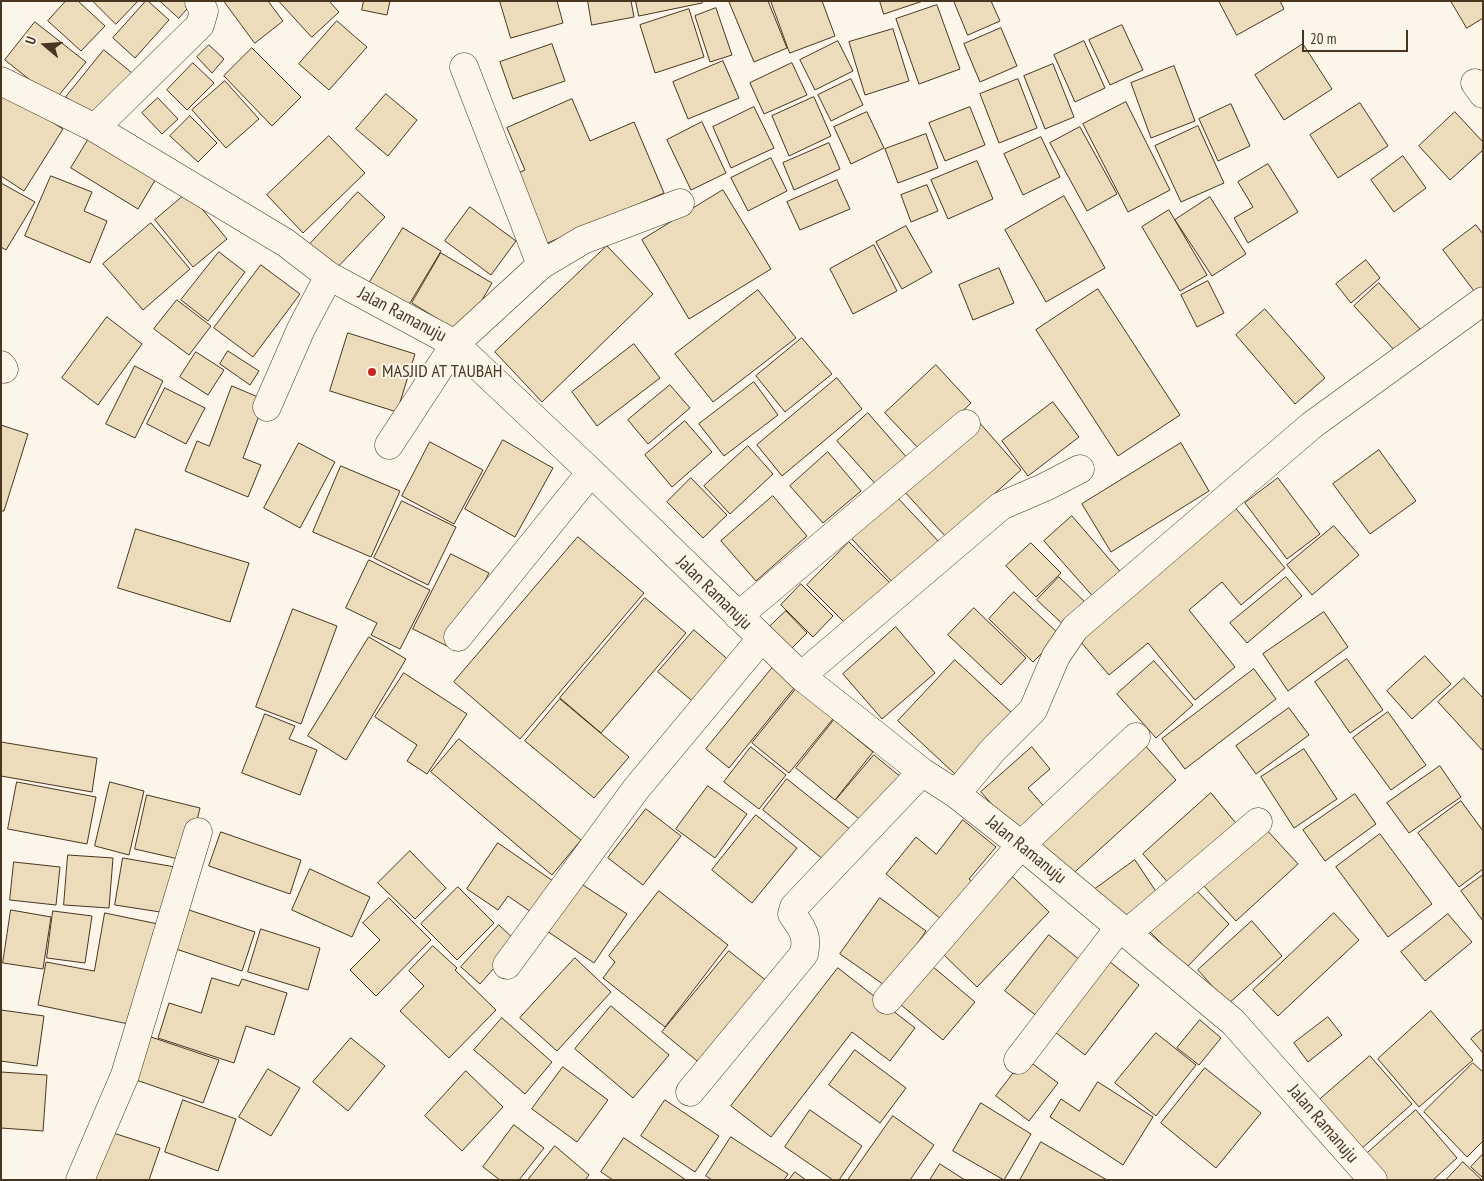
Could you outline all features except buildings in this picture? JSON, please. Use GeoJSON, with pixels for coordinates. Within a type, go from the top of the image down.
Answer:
{"type":"FeatureCollection","features":[{"type":"Feature","properties":{"kind":"street"},"geometry":{"type":"LineString","coordinates":[[95,128],[200,25],[204,11],[199,2]]}},
{"type":"Feature","properties":{"kind":"street"},"geometry":{"type":"LineString","coordinates":[[464,67],[541,265]]}},
{"type":"Feature","properties":{"kind":"street","name":"Jalan Ramanuju"},"geometry":{"type":"LineString","coordinates":[[1,81],[95,128],[286,243],[329,276],[456,344],[801,676],[922,772],[956,794],[1021,845],[1233,1022],[1362,1176]]}},
{"type":"Feature","properties":{"kind":"street"},"geometry":{"type":"LineString","coordinates":[[389,445],[456,344],[541,265],[583,240],[680,203]]}},
{"type":"Feature","properties":{"kind":"street"},"geometry":{"type":"LineString","coordinates":[[266,407],[301,329],[329,276]]}},
{"type":"Feature","properties":{"kind":"street"},"geometry":{"type":"LineString","coordinates":[[956,794],[993,750],[1033,710],[1056,656],[1075,628],[1312,425],[1483,301]]}},
{"type":"Feature","properties":{"kind":"street"},"geometry":{"type":"LineString","coordinates":[[738,616],[966,424]]}},
{"type":"Feature","properties":{"kind":"street"},"geometry":{"type":"LineString","coordinates":[[801,676],[1001,506],[1080,469]]}},
{"type":"Feature","properties":{"kind":"street"},"geometry":{"type":"LineString","coordinates":[[458,637],[591,472]]}},
{"type":"Feature","properties":{"kind":"street"},"geometry":{"type":"LineString","coordinates":[[507,965],[646,776],[762,639]]}},
{"type":"Feature","properties":{"kind":"street"},"geometry":{"type":"LineString","coordinates":[[887,1000],[1021,845],[1136,737]]}},
{"type":"Feature","properties":{"kind":"street"},"geometry":{"type":"LineString","coordinates":[[690,1092],[804,954],[806,941],[801,926],[792,914],[794,907],[922,772]]}},
{"type":"Feature","properties":{"kind":"street"},"geometry":{"type":"LineString","coordinates":[[1018,1060],[1123,931],[1258,822]]}},
{"type":"Feature","properties":{"kind":"street"},"geometry":{"type":"LineString","coordinates":[[80,1180],[125,1075],[198,832]]}},
{"type":"Feature","properties":{"kind":"place","name":"MASJID AT TAUBAH"},"geometry":{"type":"Point","coordinates":[372,372]}}]}
